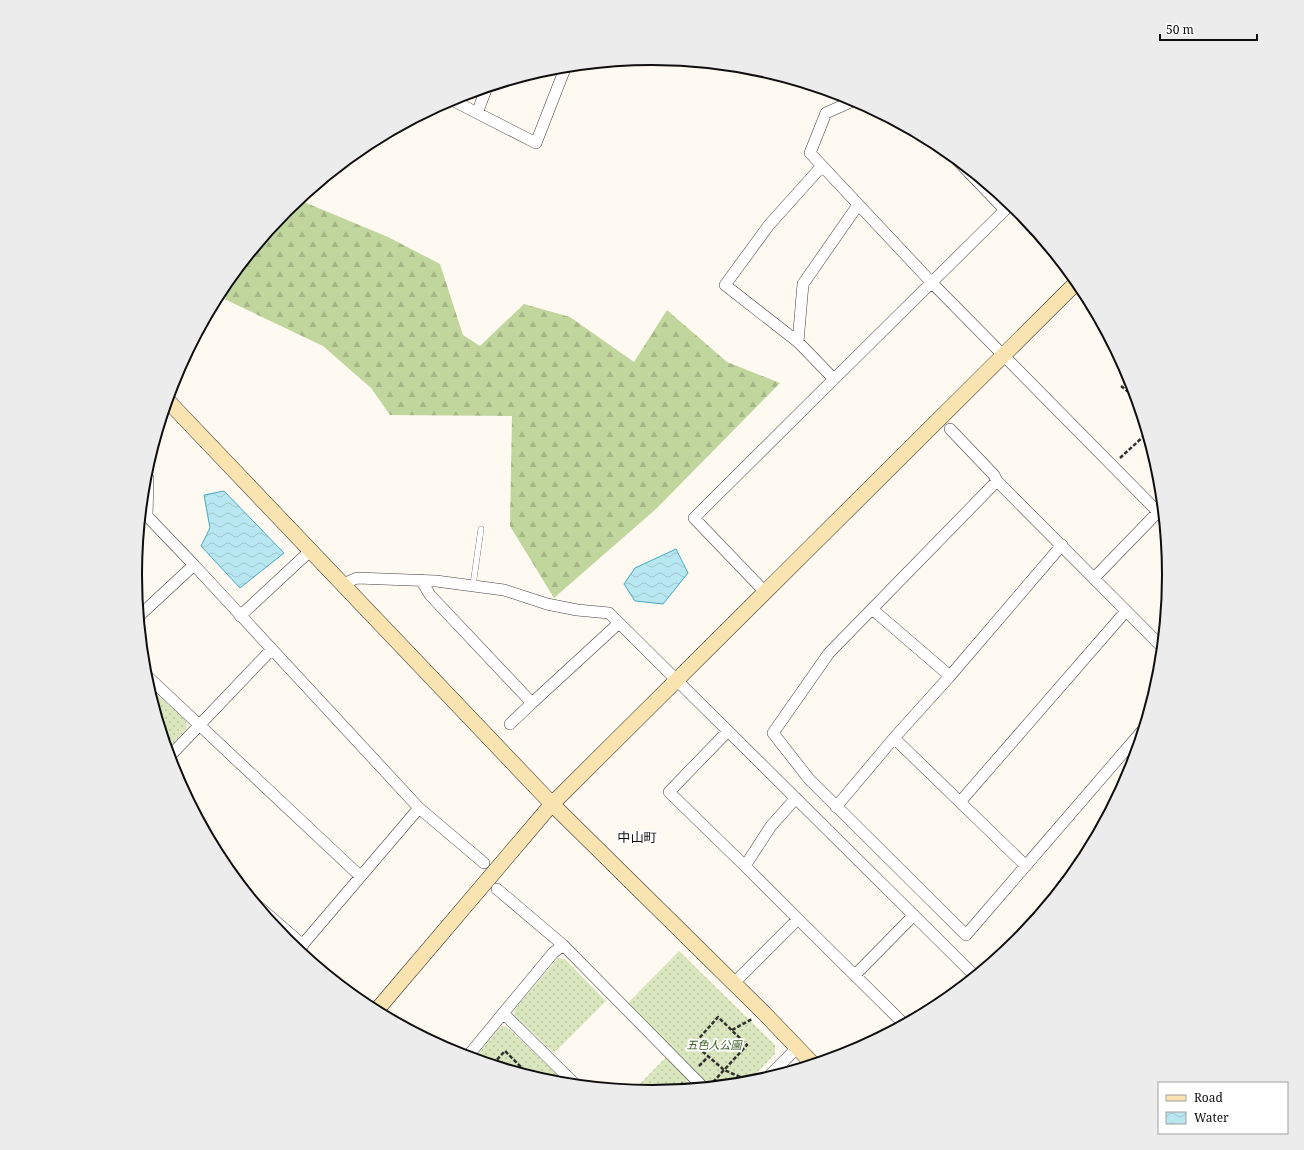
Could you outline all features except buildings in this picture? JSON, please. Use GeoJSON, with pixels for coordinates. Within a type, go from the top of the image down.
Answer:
{"type":"FeatureCollection","features":[{"type":"Feature","properties":{"kind":"street"},"geometry":{"type":"LineString","coordinates":[[459,103],[536,144],[563,73]]}},
{"type":"Feature","properties":{"kind":"street"},"geometry":{"type":"LineString","coordinates":[[477,113],[485,93]]}},
{"type":"Feature","properties":{"kind":"street"},"geometry":{"type":"LineString","coordinates":[[847,104],[826,113],[810,153],[932,283],[1158,511]]}},
{"type":"Feature","properties":{"kind":"street"},"geometry":{"type":"LineString","coordinates":[[822,166],[769,225],[725,285],[798,342],[834,379]]}},
{"type":"Feature","properties":{"kind":"street"},"geometry":{"type":"LineString","coordinates":[[798,342],[803,284],[858,205]]}},
{"type":"Feature","properties":{"kind":"street"},"geometry":{"type":"LineString","coordinates":[[765,592],[694,518],[1007,208]]}},
{"type":"Feature","properties":{"kind":"street"},"geometry":{"type":"LineString","coordinates":[[380,1006],[552,804],[1072,287]]}},
{"type":"Feature","properties":{"kind":"street"},"geometry":{"type":"LineString","coordinates":[[172,404],[552,804],[764,1013],[809,1060]]}},
{"type":"Feature","properties":{"kind":"street"},"geometry":{"type":"LineString","coordinates":[[950,429],[994,475],[997,481],[1158,643]]}},
{"type":"Feature","properties":{"kind":"street"},"geometry":{"type":"LineString","coordinates":[[997,481],[829,652],[773,733],[809,779],[966,934],[1135,739]]}},
{"type":"Feature","properties":{"kind":"street"},"geometry":{"type":"LineString","coordinates":[[147,500],[147,516],[419,808],[484,863]]}},
{"type":"Feature","properties":{"kind":"street"},"geometry":{"type":"LineString","coordinates":[[1094,578],[1159,516]]}},
{"type":"Feature","properties":{"kind":"street"},"geometry":{"type":"LineString","coordinates":[[836,806],[1062,545]]}},
{"type":"Feature","properties":{"kind":"street"},"geometry":{"type":"LineString","coordinates":[[240,616],[310,551]]}},
{"type":"Feature","properties":{"kind":"street"},"geometry":{"type":"LineString","coordinates":[[143,612],[194,565]]}},
{"type":"Feature","properties":{"kind":"street"},"geometry":{"type":"LineString","coordinates":[[343,584],[357,578],[421,580],[473,585],[504,590],[547,604],[577,610],[608,613],[971,972]]}},
{"type":"Feature","properties":{"kind":"street"},"geometry":{"type":"LineString","coordinates":[[421,580],[430,595],[532,703]]}},
{"type":"Feature","properties":{"kind":"street"},"geometry":{"type":"LineString","coordinates":[[872,609],[950,676]]}},
{"type":"Feature","properties":{"kind":"street"},"geometry":{"type":"LineString","coordinates":[[960,802],[1126,611]]}},
{"type":"Feature","properties":{"kind":"street"},"geometry":{"type":"LineString","coordinates":[[510,724],[619,623]]}},
{"type":"Feature","properties":{"kind":"street"},"geometry":{"type":"LineString","coordinates":[[174,751],[272,649]]}},
{"type":"Feature","properties":{"kind":"street"},"geometry":{"type":"LineString","coordinates":[[154,682],[360,876]]}},
{"type":"Feature","properties":{"kind":"street"},"geometry":{"type":"LineString","coordinates":[[728,731],[669,792],[900,1020]]}},
{"type":"Feature","properties":{"kind":"street"},"geometry":{"type":"LineString","coordinates":[[894,738],[1026,866]]}},
{"type":"Feature","properties":{"kind":"street"},"geometry":{"type":"LineString","coordinates":[[745,866],[771,826],[796,798]]}},
{"type":"Feature","properties":{"kind":"street"},"geometry":{"type":"LineString","coordinates":[[303,946],[360,876],[419,808]]}},
{"type":"Feature","properties":{"kind":"street"},"geometry":{"type":"LineString","coordinates":[[497,889],[563,945],[699,1083]]}},
{"type":"Feature","properties":{"kind":"street"},"geometry":{"type":"LineString","coordinates":[[855,975],[914,915]]}},
{"type":"Feature","properties":{"kind":"street"},"geometry":{"type":"LineString","coordinates":[[733,984],[798,919]]}},
{"type":"Feature","properties":{"kind":"street"},"geometry":{"type":"LineString","coordinates":[[471,1052],[553,953],[563,945]]}},
{"type":"Feature","properties":{"kind":"street"},"geometry":{"type":"LineString","coordinates":[[503,1013],[569,1078]]}},
{"type":"Feature","properties":{"kind":"street"},"geometry":{"type":"LineString","coordinates":[[775,1070],[797,1048]]}},
{"type":"Feature","properties":{"kind":"lane"},"geometry":{"type":"LineString","coordinates":[[473,585],[481,529]]}},
{"type":"Feature","properties":{"kind":"path"},"geometry":{"type":"LineString","coordinates":[[1121,386],[1127,391]]}},
{"type":"Feature","properties":{"kind":"path"},"geometry":{"type":"LineString","coordinates":[[1120,458],[1143,437]]}},
{"type":"Feature","properties":{"kind":"path"},"geometry":{"type":"LineString","coordinates":[[732,1030],[764,1013]]}},
{"type":"Feature","properties":{"kind":"path"},"geometry":{"type":"LineString","coordinates":[[712,1082],[724,1070],[747,1045],[718,1017],[694,1044],[724,1070],[740,1077]]}},
{"type":"Feature","properties":{"kind":"path"},"geometry":{"type":"LineString","coordinates":[[496,1061],[505,1051],[523,1069]]}},
{"type":"Feature","properties":{"kind":"green space"},"geometry":{"type":"Polygon","coordinates":[[[304,202],[388,237],[440,264],[463,335],[480,346],[524,304],[570,317],[634,362],[667,310],[727,362],[780,383],[656,509],[554,598],[510,526],[512,416],[390,415],[371,388],[323,346],[224,299],[247,265],[291,214],[304,202]]]}},
{"type":"Feature","properties":{"kind":"green space"},"geometry":{"type":"Polygon","coordinates":[[[156,693],[186,721],[187,728],[171,745],[156,693]]]}},
{"type":"Feature","properties":{"kind":"green space","name":"五色人公園"},"geometry":{"type":"Polygon","coordinates":[[[679,951],[775,1045],[775,1054],[756,1074],[719,1081],[685,1084],[639,1085],[673,1050],[627,1004],[679,951]]]}},
{"type":"Feature","properties":{"kind":"green space"},"geometry":{"type":"Polygon","coordinates":[[[558,958],[565,959],[606,1001],[554,1053],[514,1015],[515,1009],[558,958]]]}},
{"type":"Feature","properties":{"kind":"green space"},"geometry":{"type":"Polygon","coordinates":[[[501,1026],[507,1027],[559,1076],[520,1068],[478,1054],[501,1026]]]}},
{"type":"Feature","properties":{"kind":"water"},"geometry":{"type":"Polygon","coordinates":[[[224,491],[284,553],[240,588],[201,546],[210,528],[204,495],[224,491]]]}},
{"type":"Feature","properties":{"kind":"water"},"geometry":{"type":"Polygon","coordinates":[[[676,549],[688,573],[663,604],[635,601],[624,584],[635,568],[676,549]]]}},
{"type":"Feature","properties":{"kind":"district","name":"中山町"},"geometry":{"type":"Point","coordinates":[637,837]}}]}
